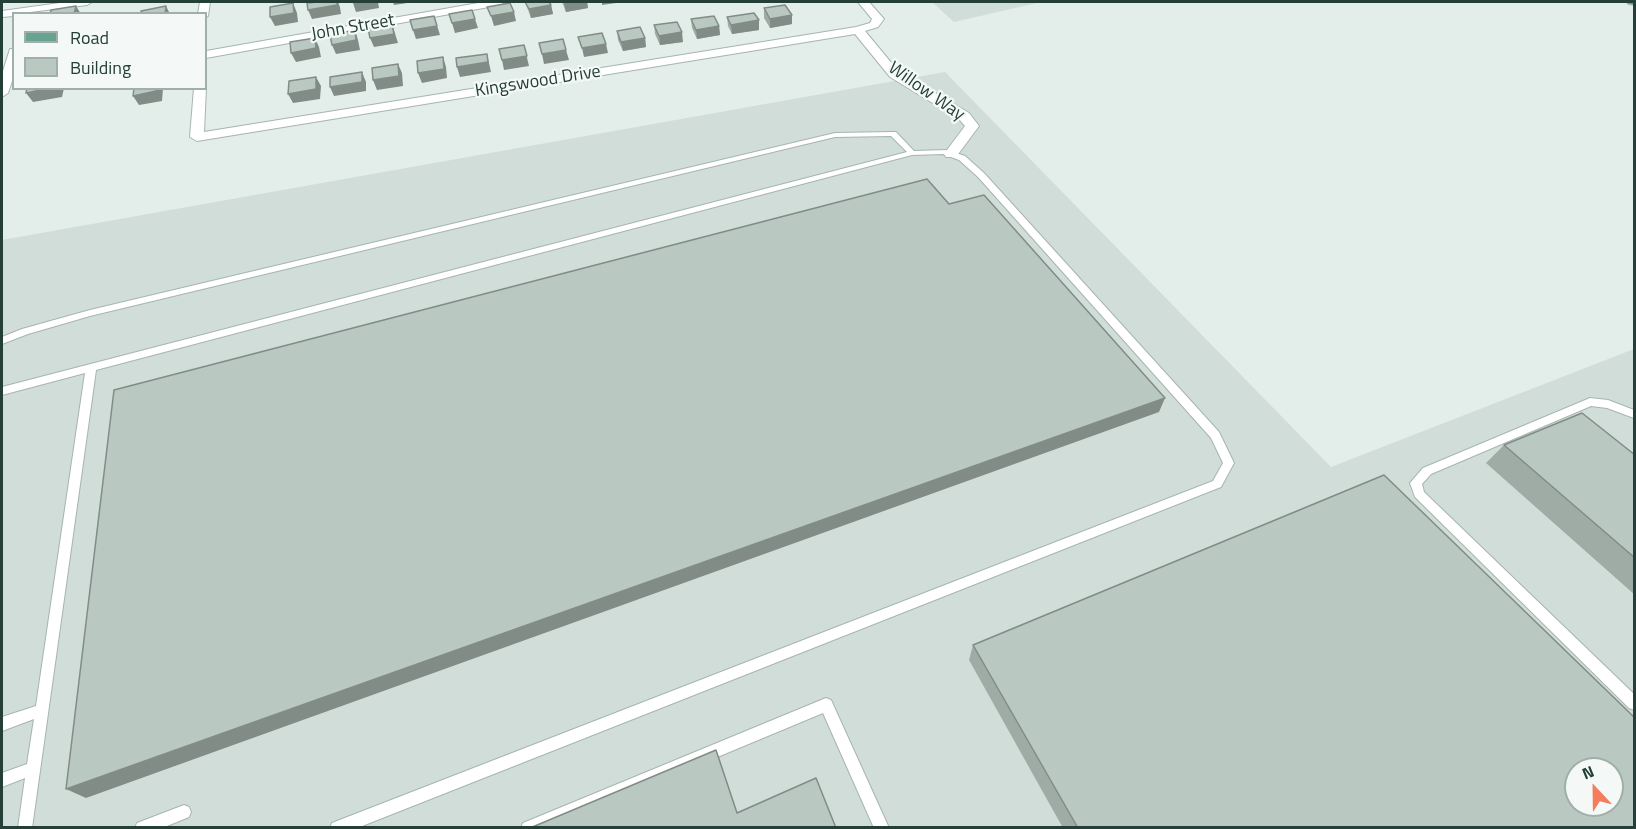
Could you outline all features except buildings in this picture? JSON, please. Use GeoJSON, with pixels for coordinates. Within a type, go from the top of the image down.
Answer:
{"type":"FeatureCollection","features":[{"type":"Feature","properties":{"kind":"street"},"geometry":{"type":"LineString","coordinates":[[25,12],[87,2]]}},
{"type":"Feature","properties":{"kind":"street","name":"John Street"},"geometry":{"type":"LineString","coordinates":[[207,55],[500,2]]}},
{"type":"Feature","properties":{"kind":"street","name":"Kingswood Drive"},"geometry":{"type":"LineString","coordinates":[[200,90],[197,137],[858,30],[870,27],[877,22],[877,16],[863,2]]}},
{"type":"Feature","properties":{"kind":"street","name":"Willow Way"},"geometry":{"type":"LineString","coordinates":[[858,30],[894,74],[964,117],[972,126],[951,154]]}},
{"type":"Feature","properties":{"kind":"street"},"geometry":{"type":"LineString","coordinates":[[2,93],[12,59]]}},
{"type":"Feature","properties":{"kind":"lane"},"geometry":{"type":"LineString","coordinates":[[2,341],[25,331],[90,313],[835,135],[893,134],[912,153]]}},
{"type":"Feature","properties":{"kind":"lane"},"geometry":{"type":"LineString","coordinates":[[2,391],[912,153],[944,152],[962,158],[981,175],[1215,435],[1229,462],[1217,484],[337,828]]}},
{"type":"Feature","properties":{"kind":"lane"},"geometry":{"type":"LineString","coordinates":[[25,828],[91,368]]}},
{"type":"Feature","properties":{"kind":"lane"},"geometry":{"type":"LineString","coordinates":[[1635,414],[1608,404],[1590,402],[1427,471],[1416,483],[1419,494],[1635,703]]}},
{"type":"Feature","properties":{"kind":"lane"},"geometry":{"type":"LineString","coordinates":[[528,828],[826,705],[882,828]]}},
{"type":"Feature","properties":{"kind":"lane"},"geometry":{"type":"LineString","coordinates":[[2,724],[42,710]]}},
{"type":"Feature","properties":{"kind":"lane"},"geometry":{"type":"LineString","coordinates":[[2,780],[34,768]]}},
{"type":"Feature","properties":{"kind":"lane"},"geometry":{"type":"LineString","coordinates":[[142,828],[184,812]]}},
{"type":"Feature","properties":{"kind":"shaded area"},"geometry":{"type":"Polygon","coordinates":[[[932,2],[1041,2],[954,22],[932,2]]]}},
{"type":"Feature","properties":{"kind":"shaded area"},"geometry":{"type":"Polygon","coordinates":[[[945,72],[1331,467],[1634,349],[1634,827],[2,828],[2,240],[945,72]]]}}]}
